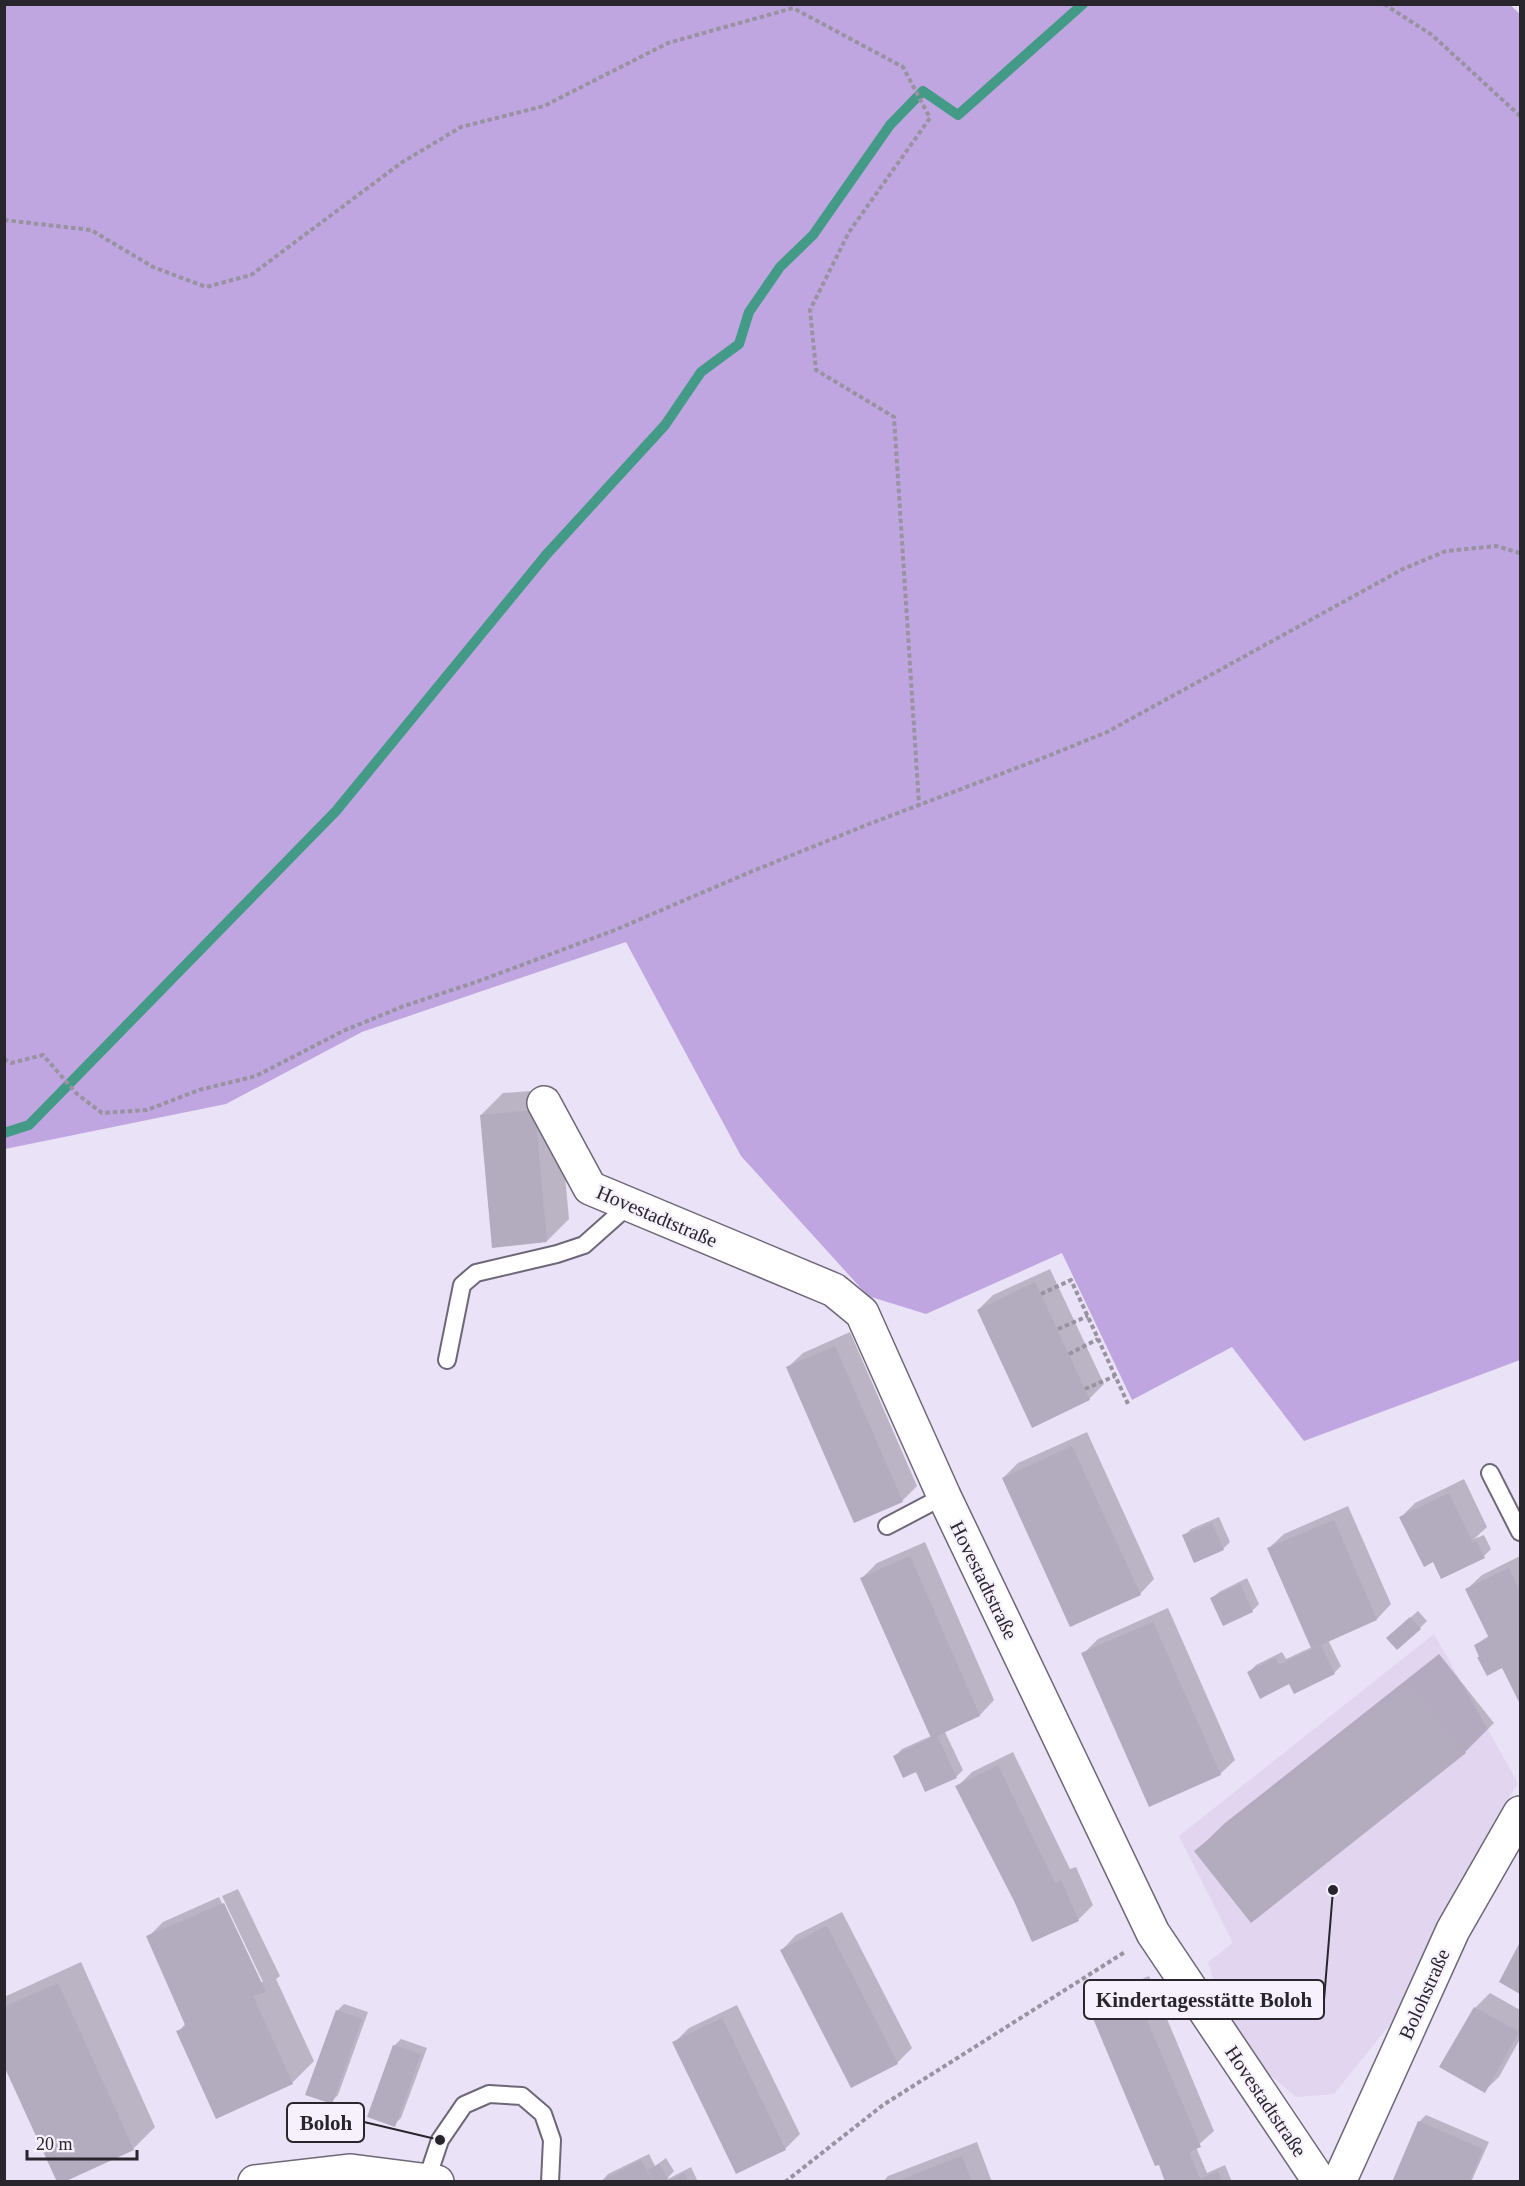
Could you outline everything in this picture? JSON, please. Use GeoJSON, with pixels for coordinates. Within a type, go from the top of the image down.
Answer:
{"type":"FeatureCollection","features":[{"type":"Feature","properties":{"kind":"street","name":"Hovestadtstraße"},"geometry":{"type":"LineString","coordinates":[[544,1103],[590,1188],[834,1290],[862,1313],[944,1496],[1153,1934],[1320,2181]]}},
{"type":"Feature","properties":{"kind":"street","name":"Bolohstraße"},"geometry":{"type":"LineString","coordinates":[[1339,2181],[1453,1930],[1521,1813]]}},
{"type":"Feature","properties":{"kind":"street"},"geometry":{"type":"LineString","coordinates":[[255,2181],[351,2171],[432,2180]]}},
{"type":"Feature","properties":{"kind":"lane"},"geometry":{"type":"LineString","coordinates":[[447,1360],[462,1285],[476,1273],[557,1254],[584,1245],[629,1205]]}},
{"type":"Feature","properties":{"kind":"lane"},"geometry":{"type":"LineString","coordinates":[[1490,1473],[1521,1532]]}},
{"type":"Feature","properties":{"kind":"lane"},"geometry":{"type":"LineString","coordinates":[[887,1526],[944,1496]]}},
{"type":"Feature","properties":{"kind":"lane"},"geometry":{"type":"LineString","coordinates":[[432,2180],[440,2140],[465,2105],[489,2094],[522,2096],[543,2114],[552,2140],[550,2181]]}},
{"type":"Feature","properties":{"kind":"path"},"geometry":{"type":"LineString","coordinates":[[787,4],[903,67],[930,118],[849,232],[810,310],[816,370],[894,417],[920,805]]}},
{"type":"Feature","properties":{"kind":"path"},"geometry":{"type":"LineString","coordinates":[[1384,4],[1432,35],[1521,116]]}},
{"type":"Feature","properties":{"kind":"path"},"geometry":{"type":"LineString","coordinates":[[4,220],[91,231],[153,267],[206,287],[251,275],[401,163],[461,127],[544,106],[668,44],[793,8]]}},
{"type":"Feature","properties":{"kind":"path"},"geometry":{"type":"LineString","coordinates":[[4,1059],[11,1063],[43,1055],[77,1094],[102,1113],[147,1110],[199,1090],[256,1076],[343,1030],[615,930],[759,868],[1107,732],[1403,569],[1446,551],[1496,546],[1521,553]]}},
{"type":"Feature","properties":{"kind":"path"},"geometry":{"type":"LineString","coordinates":[[1041,1294],[1071,1280],[1129,1406]]}},
{"type":"Feature","properties":{"kind":"path"},"geometry":{"type":"LineString","coordinates":[[1058,1329],[1088,1316]]}},
{"type":"Feature","properties":{"kind":"path"},"geometry":{"type":"LineString","coordinates":[[1069,1354],[1098,1339]]}},
{"type":"Feature","properties":{"kind":"path"},"geometry":{"type":"LineString","coordinates":[[1085,1389],[1115,1376]]}},
{"type":"Feature","properties":{"kind":"path"},"geometry":{"type":"LineString","coordinates":[[784,2181],[884,2105],[1153,1934]]}},
{"type":"Feature","properties":{"kind":"shaded area"},"geometry":{"type":"Polygon","coordinates":[[[1509,4],[1520,14],[1520,1360],[1304,1441],[1232,1347],[1132,1400],[1062,1253],[926,1314],[868,1296],[741,1156],[626,942],[362,1032],[226,1104],[5,1149],[5,5],[1509,4]]]}},
{"type":"Feature","properties":{"kind":"shaded area"},"geometry":{"type":"Polygon","coordinates":[[[1434,1634],[1518,1783],[1497,1817],[1396,2017],[1334,2094],[1296,2097],[1257,2064],[1224,2013],[1208,1962],[1233,1943],[1179,1836],[1434,1634]]]}},
{"type":"Feature","properties":{"kind":"building"},"geometry":{"type":"Polygon","coordinates":[[[535,1110],[547,1242],[492,1248],[480,1115],[535,1110]]]}},
{"type":"Feature","properties":{"kind":"building"},"geometry":{"type":"Polygon","coordinates":[[[1035,1282],[1090,1400],[1032,1428],[977,1310],[1035,1282]]]}},
{"type":"Feature","properties":{"kind":"building"},"geometry":{"type":"Polygon","coordinates":[[[835,1346],[903,1502],[854,1523],[786,1367],[835,1346]]]}},
{"type":"Feature","properties":{"kind":"building"},"geometry":{"type":"Polygon","coordinates":[[[1072,1446],[1141,1595],[1070,1627],[1002,1478],[1072,1446]]]}},
{"type":"Feature","properties":{"kind":"building"},"geometry":{"type":"Polygon","coordinates":[[[1449,1493],[1473,1543],[1476,1541],[1485,1558],[1441,1579],[1433,1562],[1424,1567],[1399,1517],[1449,1493]]]}},
{"type":"Feature","properties":{"kind":"building"},"geometry":{"type":"Polygon","coordinates":[[[1334,1520],[1377,1620],[1321,1645],[1335,1674],[1294,1694],[1289,1684],[1260,1699],[1247,1672],[1275,1658],[1279,1665],[1318,1646],[1311,1648],[1267,1548],[1334,1520]]]}},
{"type":"Feature","properties":{"kind":"building"},"geometry":{"type":"Polygon","coordinates":[[[1212,1523],[1224,1550],[1194,1563],[1182,1535],[1212,1523]]]}},
{"type":"Feature","properties":{"kind":"building"},"geometry":{"type":"Polygon","coordinates":[[[910,1556],[980,1716],[937,1736],[957,1778],[925,1792],[916,1772],[903,1778],[893,1756],[931,1738],[860,1578],[910,1556]]]}},
{"type":"Feature","properties":{"kind":"building"},"geometry":{"type":"Polygon","coordinates":[[[1509,1568],[1520,1592],[1520,1622],[1518,1624],[1520,1630],[1520,1704],[1502,1668],[1487,1676],[1477,1657],[1479,1657],[1474,1645],[1489,1638],[1465,1589],[1509,1568]]]}},
{"type":"Feature","properties":{"kind":"building"},"geometry":{"type":"Polygon","coordinates":[[[1240,1584],[1253,1612],[1223,1626],[1210,1598],[1240,1584]]]}},
{"type":"Feature","properties":{"kind":"building"},"geometry":{"type":"Polygon","coordinates":[[[1410,1617],[1421,1629],[1397,1650],[1386,1638],[1410,1617]]]}},
{"type":"Feature","properties":{"kind":"building"},"geometry":{"type":"Polygon","coordinates":[[[1153,1622],[1221,1775],[1149,1807],[1081,1653],[1153,1622]]]}},
{"type":"Feature","properties":{"kind":"building"},"geometry":{"type":"Polygon","coordinates":[[[1410,1682],[1466,1753],[1251,1923],[1194,1851],[1410,1682]]]}},
{"type":"Feature","properties":{"kind":"building"},"geometry":{"type":"Polygon","coordinates":[[[998,1765],[1055,1883],[1061,1880],[1079,1921],[1032,1942],[1014,1901],[955,1786],[998,1765]]]}},
{"type":"Feature","properties":{"kind":"building"},"geometry":{"type":"Polygon","coordinates":[[[224,1903],[266,1992],[253,1996],[293,2084],[216,2119],[176,2031],[186,2027],[146,1936],[224,1903]]]}},
{"type":"Feature","properties":{"kind":"building"},"geometry":{"type":"Polygon","coordinates":[[[827,1926],[898,2064],[851,2088],[780,1950],[827,1926]]]}},
{"type":"Feature","properties":{"kind":"building"},"geometry":{"type":"Polygon","coordinates":[[[1520,1942],[1520,1994],[1499,1982],[1520,1942]]]}},
{"type":"Feature","properties":{"kind":"building"},"geometry":{"type":"Polygon","coordinates":[[[58,1983],[134,2150],[64,2182],[57,2182],[4,2066],[4,2007],[58,1983]]]}},
{"type":"Feature","properties":{"kind":"building"},"geometry":{"type":"Polygon","coordinates":[[[1134,1990],[1201,2147],[1189,2152],[1200,2179],[1218,2171],[1222,2182],[1165,2182],[1159,2165],[1155,2166],[1089,2009],[1134,1990]]]}},
{"type":"Feature","properties":{"kind":"building"},"geometry":{"type":"Polygon","coordinates":[[[1474,2007],[1519,2032],[1485,2093],[1439,2067],[1474,2007]]]}},
{"type":"Feature","properties":{"kind":"building"},"geometry":{"type":"Polygon","coordinates":[[[336,2010],[362,2019],[332,2104],[305,2095],[336,2010]]]}},
{"type":"Feature","properties":{"kind":"building"},"geometry":{"type":"Polygon","coordinates":[[[722,2018],[786,2150],[736,2174],[672,2042],[722,2018]]]}},
{"type":"Feature","properties":{"kind":"building"},"geometry":{"type":"Polygon","coordinates":[[[393,2045],[421,2054],[395,2127],[367,2117],[393,2045]]]}},
{"type":"Feature","properties":{"kind":"building"},"geometry":{"type":"Polygon","coordinates":[[[1418,2121],[1483,2149],[1469,2182],[1392,2182],[1418,2121]]]}},
{"type":"Feature","properties":{"kind":"building"},"geometry":{"type":"Polygon","coordinates":[[[962,2156],[972,2182],[896,2182],[930,2168],[962,2156]]]}},
{"type":"Feature","properties":{"kind":"building"},"geometry":{"type":"Polygon","coordinates":[[[641,2160],[653,2182],[599,2182],[614,2174],[641,2160]]]}},
{"type":"Feature","properties":{"kind":"building"},"geometry":{"type":"Polygon","coordinates":[[[659,2164],[668,2179],[663,2182],[654,2182],[648,2170],[659,2164]]]}},
{"type":"Feature","properties":{"kind":"building"},"geometry":{"type":"Polygon","coordinates":[[[684,2173],[688,2182],[667,2182],[684,2173]]]}},
{"type":"Feature","properties":{"kind":"waterway"},"geometry":{"type":"LineString","coordinates":[[4,1133],[29,1125],[336,811],[546,555],[665,425],[701,372],[739,344],[749,312],[780,267],[813,235],[890,125],[923,91],[958,115],[1083,4]]}},
{"type":"Feature","properties":{"kind":"place","name":"Kindertagesstätte Boloh"},"geometry":{"type":"Point","coordinates":[1333,1890]}},
{"type":"Feature","properties":{"kind":"place","name":"Boloh"},"geometry":{"type":"Point","coordinates":[440,2140]}}]}
